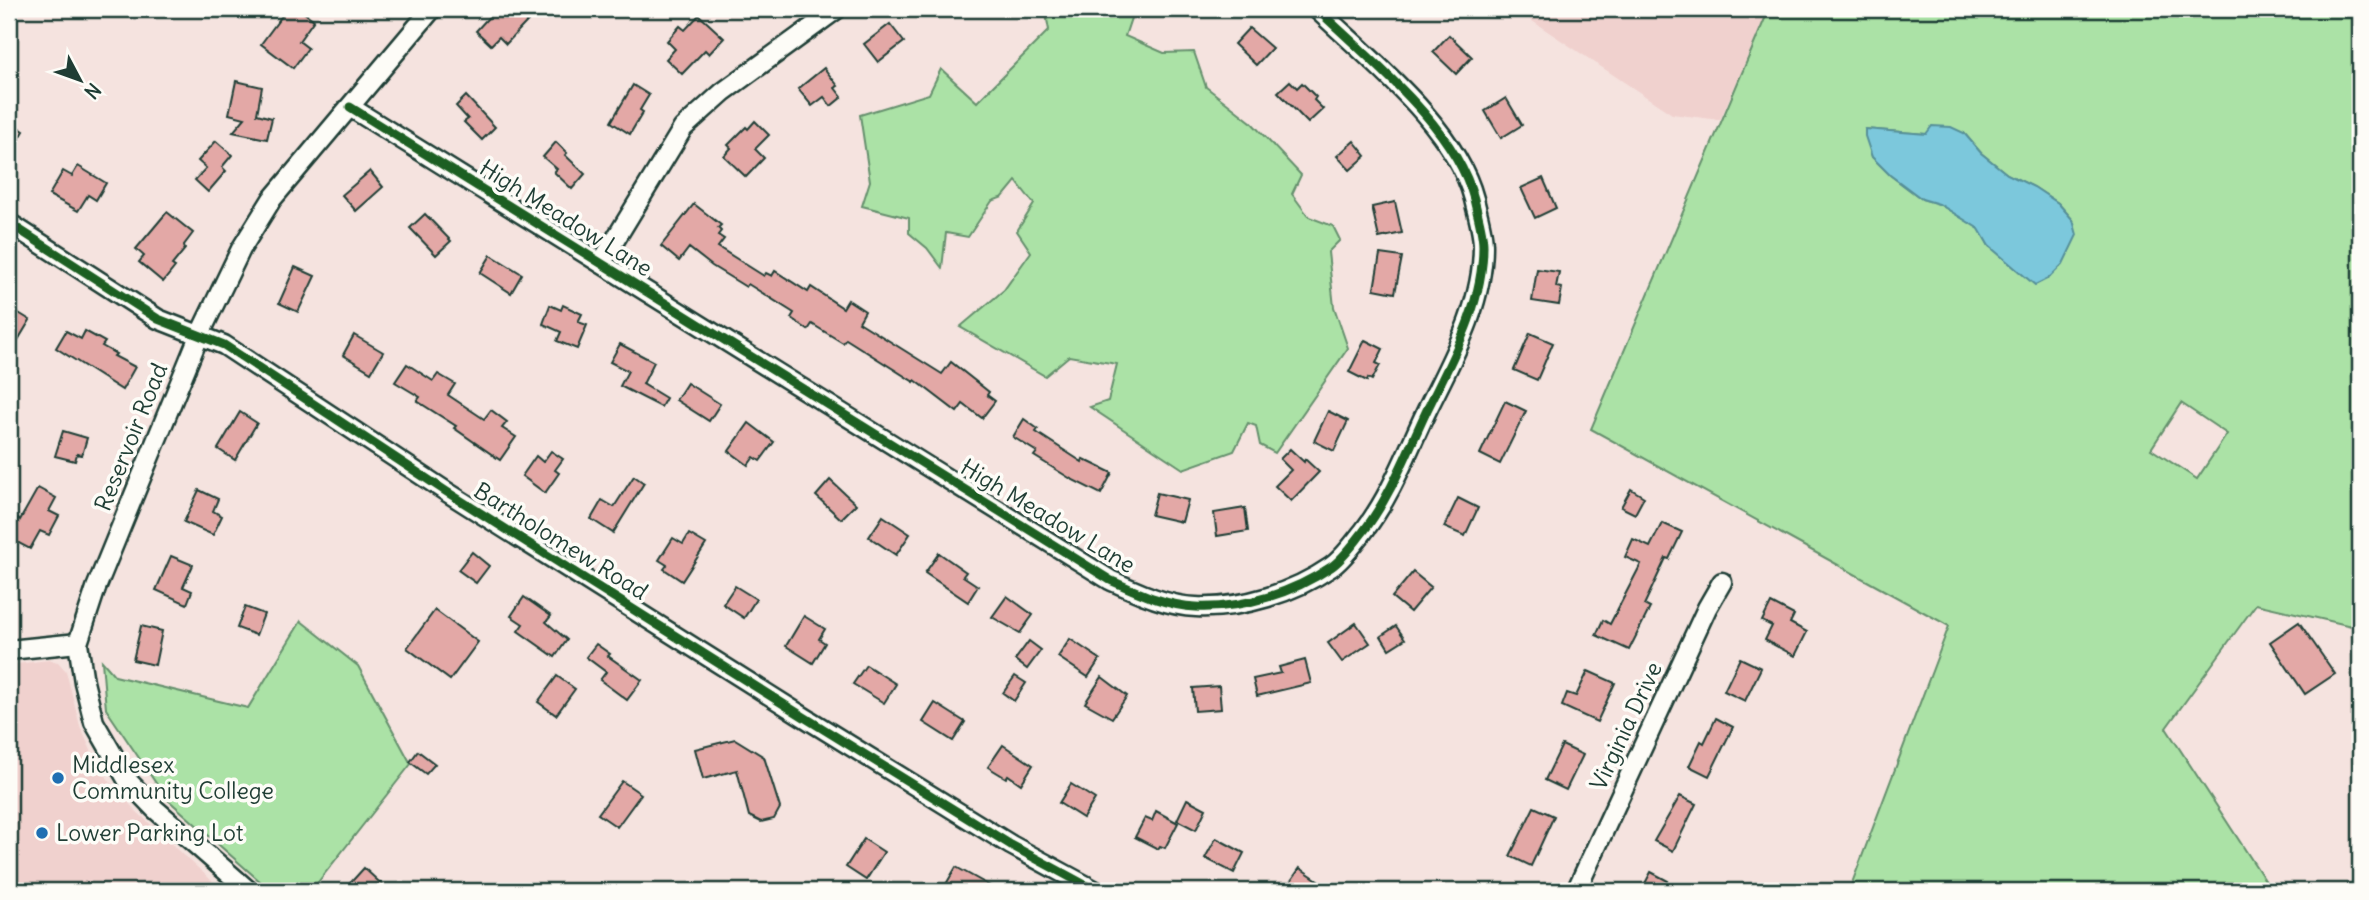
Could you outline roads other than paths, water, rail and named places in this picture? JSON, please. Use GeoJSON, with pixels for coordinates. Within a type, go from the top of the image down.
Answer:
{"type":"FeatureCollection","features":[{"type":"Feature","properties":{"kind":"street","name":"Reservoir Road"},"geometry":{"type":"LineString","coordinates":[[249,891],[128,781],[94,722],[78,643],[96,588],[200,336],[242,248],[272,199],[432,9]]}},
{"type":"Feature","properties":{"kind":"street"},"geometry":{"type":"LineString","coordinates":[[601,263],[683,128],[723,92],[837,9]]}},
{"type":"Feature","properties":{"kind":"street","name":"High Meadow Lane"},"geometry":{"type":"LineString","coordinates":[[351,107],[1110,580],[1150,597],[1195,607],[1244,604],[1289,590],[1333,566],[1364,530],[1386,495],[1465,333],[1479,288],[1483,244],[1473,196],[1457,158],[1431,119],[1317,9]]}},
{"type":"Feature","properties":{"kind":"street","name":"Bartholomew Road"},"geometry":{"type":"LineString","coordinates":[[9,223],[158,319],[224,345],[436,485],[792,710],[1010,845],[1096,891]]}},
{"type":"Feature","properties":{"kind":"street","name":"Virginia Drive"},"geometry":{"type":"LineString","coordinates":[[1576,891],[1707,608],[1722,582]]}},
{"type":"Feature","properties":{"kind":"street"},"geometry":{"type":"LineString","coordinates":[[9,650],[78,643]]}},
{"type":"Feature","properties":{"kind":"water"},"geometry":{"type":"Polygon","coordinates":[[[1932,126],[1951,127],[1964,133],[1981,153],[2007,174],[2058,203],[2073,220],[2077,235],[2063,264],[2049,278],[2035,285],[1989,246],[1979,229],[1939,204],[1922,199],[1890,175],[1872,157],[1865,136],[1865,129],[1926,134],[1932,126]]]}},
{"type":"Feature","properties":{"kind":"place","name":"Middlesex Community College"},"geometry":{"type":"Point","coordinates":[58,778]}},
{"type":"Feature","properties":{"kind":"place","name":"Lower Parking Lot"},"geometry":{"type":"Point","coordinates":[42,833]}}]}
